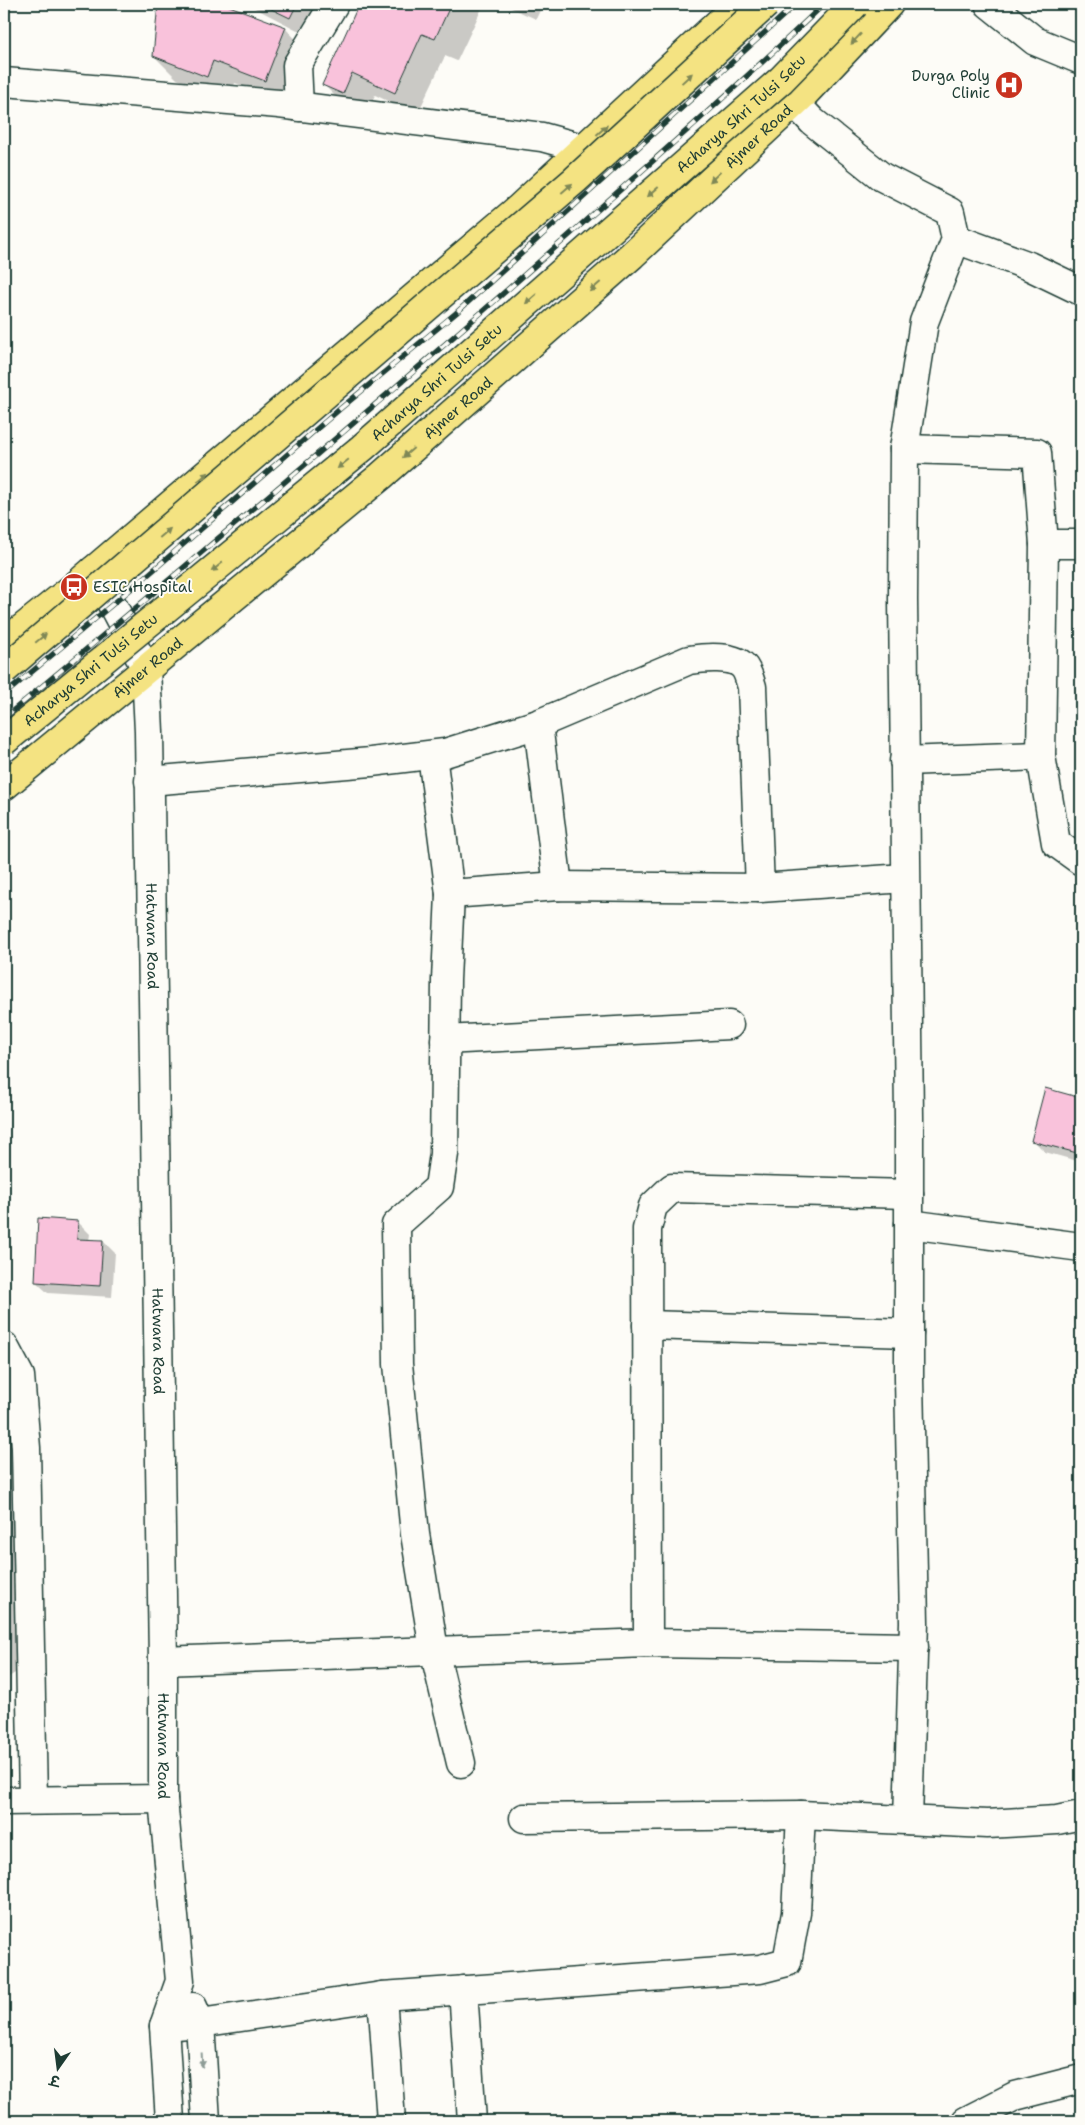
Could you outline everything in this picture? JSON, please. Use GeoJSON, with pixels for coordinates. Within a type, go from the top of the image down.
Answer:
{"type":"FeatureCollection","features":[{"type":"Feature","properties":{"kind":"highway"},"geometry":{"type":"LineString","coordinates":[[4,643],[94,570],[518,209],[740,4]]}},
{"type":"Feature","properties":{"kind":"highway"},"geometry":{"type":"LineString","coordinates":[[4,670],[575,180],[766,4]]}},
{"type":"Feature","properties":{"kind":"highway","name":"Acharya Shri Tulsi Setu"},"geometry":{"type":"LineString","coordinates":[[4,741],[362,448],[781,80],[855,4]]}},
{"type":"Feature","properties":{"kind":"highway","name":"Ajmer Road"},"geometry":{"type":"LineString","coordinates":[[4,786],[381,476],[632,255],[795,103],[889,4]]}},
{"type":"Feature","properties":{"kind":"street"},"geometry":{"type":"LineString","coordinates":[[299,107],[298,65],[334,4]]}},
{"type":"Feature","properties":{"kind":"street"},"geometry":{"type":"LineString","coordinates":[[989,4],[1035,41],[1081,60]]}},
{"type":"Feature","properties":{"kind":"street"},"geometry":{"type":"LineString","coordinates":[[4,82],[299,107],[542,137],[582,148]]}},
{"type":"Feature","properties":{"kind":"street"},"geometry":{"type":"LineString","coordinates":[[795,103],[812,121],[882,177],[950,212],[956,239],[924,322],[904,449],[902,600],[914,1647],[908,1820]]}},
{"type":"Feature","properties":{"kind":"street"},"geometry":{"type":"LineString","coordinates":[[956,239],[1029,266],[1081,291]]}},
{"type":"Feature","properties":{"kind":"street"},"geometry":{"type":"LineString","coordinates":[[904,449],[1037,453],[1044,544],[1041,756],[1056,843],[1081,861]]}},
{"type":"Feature","properties":{"kind":"street"},"geometry":{"type":"LineString","coordinates":[[1044,544],[1081,544]]}},
{"type":"Feature","properties":{"kind":"street","name":"Hatwara Road"},"geometry":{"type":"LineString","coordinates":[[94,570],[146,669],[163,1661],[163,1799],[180,1981],[164,2026],[170,2121]]}},
{"type":"Feature","properties":{"kind":"street"},"geometry":{"type":"LineString","coordinates":[[149,781],[361,763],[445,753],[538,724],[689,660],[712,658],[734,661],[742,665],[752,688],[760,888]]}},
{"type":"Feature","properties":{"kind":"street"},"geometry":{"type":"LineString","coordinates":[[538,724],[558,886]]}},
{"type":"Feature","properties":{"kind":"street"},"geometry":{"type":"LineString","coordinates":[[432,755],[450,894],[445,1040],[444,1154],[439,1187],[396,1225],[398,1364],[415,1534],[434,1650],[461,1763]]}},
{"type":"Feature","properties":{"kind":"street"},"geometry":{"type":"LineString","coordinates":[[904,762],[1041,756]]}},
{"type":"Feature","properties":{"kind":"street"},"geometry":{"type":"LineString","coordinates":[[450,894],[558,886],[760,888],[905,878]]}},
{"type":"Feature","properties":{"kind":"street"},"geometry":{"type":"LineString","coordinates":[[445,1040],[729,1025]]}},
{"type":"Feature","properties":{"kind":"street"},"geometry":{"type":"LineString","coordinates":[[648,1643],[647,1230],[652,1206],[672,1188],[908,1194]]}},
{"type":"Feature","properties":{"kind":"street"},"geometry":{"type":"LineString","coordinates":[[909,1224],[1081,1247]]}},
{"type":"Feature","properties":{"kind":"street"},"geometry":{"type":"LineString","coordinates":[[647,1325],[909,1333]]}},
{"type":"Feature","properties":{"kind":"street"},"geometry":{"type":"LineString","coordinates":[[4,1346],[20,1376],[26,1448],[32,1800]]}},
{"type":"Feature","properties":{"kind":"street"},"geometry":{"type":"LineString","coordinates":[[163,1661],[648,1643],[914,1647]]}},
{"type":"Feature","properties":{"kind":"street"},"geometry":{"type":"LineString","coordinates":[[4,1801],[163,1799]]}},
{"type":"Feature","properties":{"kind":"street"},"geometry":{"type":"LineString","coordinates":[[164,2026],[200,2023],[382,1996],[760,1969],[787,1962],[796,1913],[801,1815]]}},
{"type":"Feature","properties":{"kind":"street"},"geometry":{"type":"LineString","coordinates":[[524,1818],[801,1815],[987,1824],[1057,1820],[1081,1815]]}},
{"type":"Feature","properties":{"kind":"street"},"geometry":{"type":"LineString","coordinates":[[180,1981],[200,2023],[206,2121]]}},
{"type":"Feature","properties":{"kind":"street"},"geometry":{"type":"LineString","coordinates":[[463,1990],[472,2121]]}},
{"type":"Feature","properties":{"kind":"street"},"geometry":{"type":"LineString","coordinates":[[382,1996],[391,2121]]}},
{"type":"Feature","properties":{"kind":"street"},"geometry":{"type":"LineString","coordinates":[[966,2121],[1015,2096],[1081,2079]]}},
{"type":"Feature","properties":{"kind":"building"},"geometry":{"type":"Polygon","coordinates":[[[158,4],[224,4],[286,27],[265,81],[213,61],[207,77],[153,56],[158,4]]]}},
{"type":"Feature","properties":{"kind":"building"},"geometry":{"type":"Polygon","coordinates":[[[261,4],[297,4],[290,18],[261,4]]]}},
{"type":"Feature","properties":{"kind":"building"},"geometry":{"type":"Polygon","coordinates":[[[359,4],[451,4],[435,39],[422,34],[395,93],[352,73],[343,94],[322,85],[359,4]]]}},
{"type":"Feature","properties":{"kind":"building"},"geometry":{"type":"Polygon","coordinates":[[[1045,1088],[1081,1098],[1081,1154],[1031,1141],[1045,1088]]]}},
{"type":"Feature","properties":{"kind":"building"},"geometry":{"type":"Polygon","coordinates":[[[38,1218],[78,1221],[77,1239],[103,1240],[100,1286],[35,1282],[38,1218]]]}},
{"type":"Feature","properties":{"kind":"railway"},"geometry":{"type":"LineString","coordinates":[[4,695],[150,573],[341,408],[456,313],[796,4]]}},
{"type":"Feature","properties":{"kind":"railway"},"geometry":{"type":"LineString","coordinates":[[4,718],[380,401],[686,131],[824,4]]}},
{"type":"Feature","properties":{"kind":"place","name":"Durga Poly Clinic"},"geometry":{"type":"Point","coordinates":[1009,85]}},
{"type":"Feature","properties":{"kind":"place","name":"ESIC Hospital"},"geometry":{"type":"Point","coordinates":[74,587]}}]}
